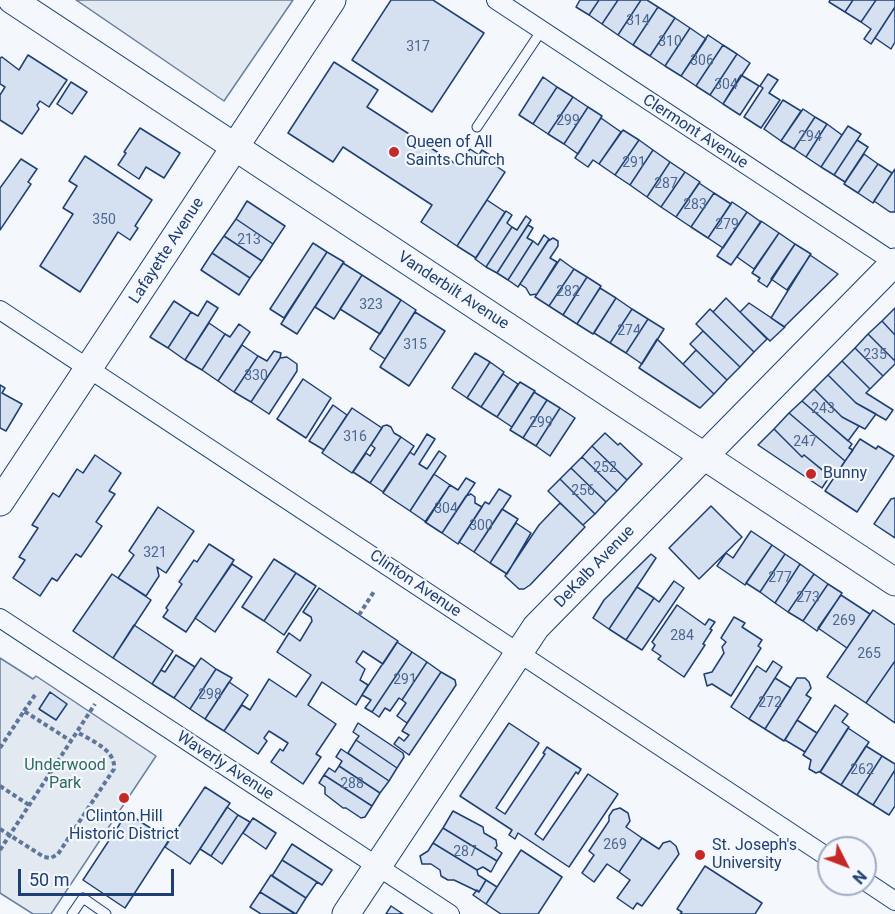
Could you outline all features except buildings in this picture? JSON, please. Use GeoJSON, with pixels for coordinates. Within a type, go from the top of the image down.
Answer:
{"type":"FeatureCollection","features":[{"type":"Feature","properties":{"kind":"main road","name":"Vanderbilt Avenue"},"geometry":{"type":"LineString","coordinates":[[12,0],[895,582]]}},
{"type":"Feature","properties":{"kind":"main road","name":"Lafayette Avenue"},"geometry":{"type":"LineString","coordinates":[[0,502],[332,0]]}},
{"type":"Feature","properties":{"kind":"main road","name":"DeKalb Avenue"},"geometry":{"type":"LineString","coordinates":[[346,914],[536,627],[703,455],[895,263]]}},
{"type":"Feature","properties":{"kind":"street","name":"Clermont Avenue"},"geometry":{"type":"LineString","coordinates":[[496,0],[895,263]]}},
{"type":"Feature","properties":{"kind":"street","name":"Clinton Avenue"},"geometry":{"type":"LineString","coordinates":[[0,310],[817,850]]}},
{"type":"Feature","properties":{"kind":"street","name":"Waverly Avenue"},"geometry":{"type":"LineString","coordinates":[[0,618],[450,914]]}},
{"type":"Feature","properties":{"kind":"street"},"geometry":{"type":"LineString","coordinates":[[877,889],[895,901]]}},
{"type":"Feature","properties":{"kind":"lane"},"geometry":{"type":"LineString","coordinates":[[477,127],[542,30]]}},
{"type":"Feature","properties":{"kind":"lane"},"geometry":{"type":"LineString","coordinates":[[72,914],[83,898],[106,914]]}},
{"type":"Feature","properties":{"kind":"path"},"geometry":{"type":"LineString","coordinates":[[359,615],[375,590]]}},
{"type":"Feature","properties":{"kind":"path"},"geometry":{"type":"LineString","coordinates":[[0,748],[35,695]]}},
{"type":"Feature","properties":{"kind":"path"},"geometry":{"type":"LineString","coordinates":[[0,850],[96,704]]}},
{"type":"Feature","properties":{"kind":"path"},"geometry":{"type":"LineString","coordinates":[[24,711],[71,741]]}},
{"type":"Feature","properties":{"kind":"path"},"geometry":{"type":"LineString","coordinates":[[0,829],[44,857],[51,858],[58,854],[114,769],[115,761],[111,754],[77,732]]}},
{"type":"Feature","properties":{"kind":"path"},"geometry":{"type":"LineString","coordinates":[[0,786],[29,805]]}},
{"type":"Feature","properties":{"kind":"green space"},"geometry":{"type":"Polygon","coordinates":[[[76,0],[293,0],[224,101],[76,0]]]}},
{"type":"Feature","properties":{"kind":"green space","name":"Underwood Park"},"geometry":{"type":"Polygon","coordinates":[[[0,658],[33,679],[36,676],[156,756],[51,914],[33,914],[0,893],[0,658]]]}},
{"type":"Feature","properties":{"kind":"place","name":"Queen of All Saints Church"},"geometry":{"type":"Point","coordinates":[394,152]}},
{"type":"Feature","properties":{"kind":"place","name":"Bunny"},"geometry":{"type":"Point","coordinates":[811,474]}},
{"type":"Feature","properties":{"kind":"place","name":"Clinton Hill Historic District"},"geometry":{"type":"Point","coordinates":[124,798]}},
{"type":"Feature","properties":{"kind":"place","name":"St. Joseph's University"},"geometry":{"type":"Point","coordinates":[700,855]}}]}
